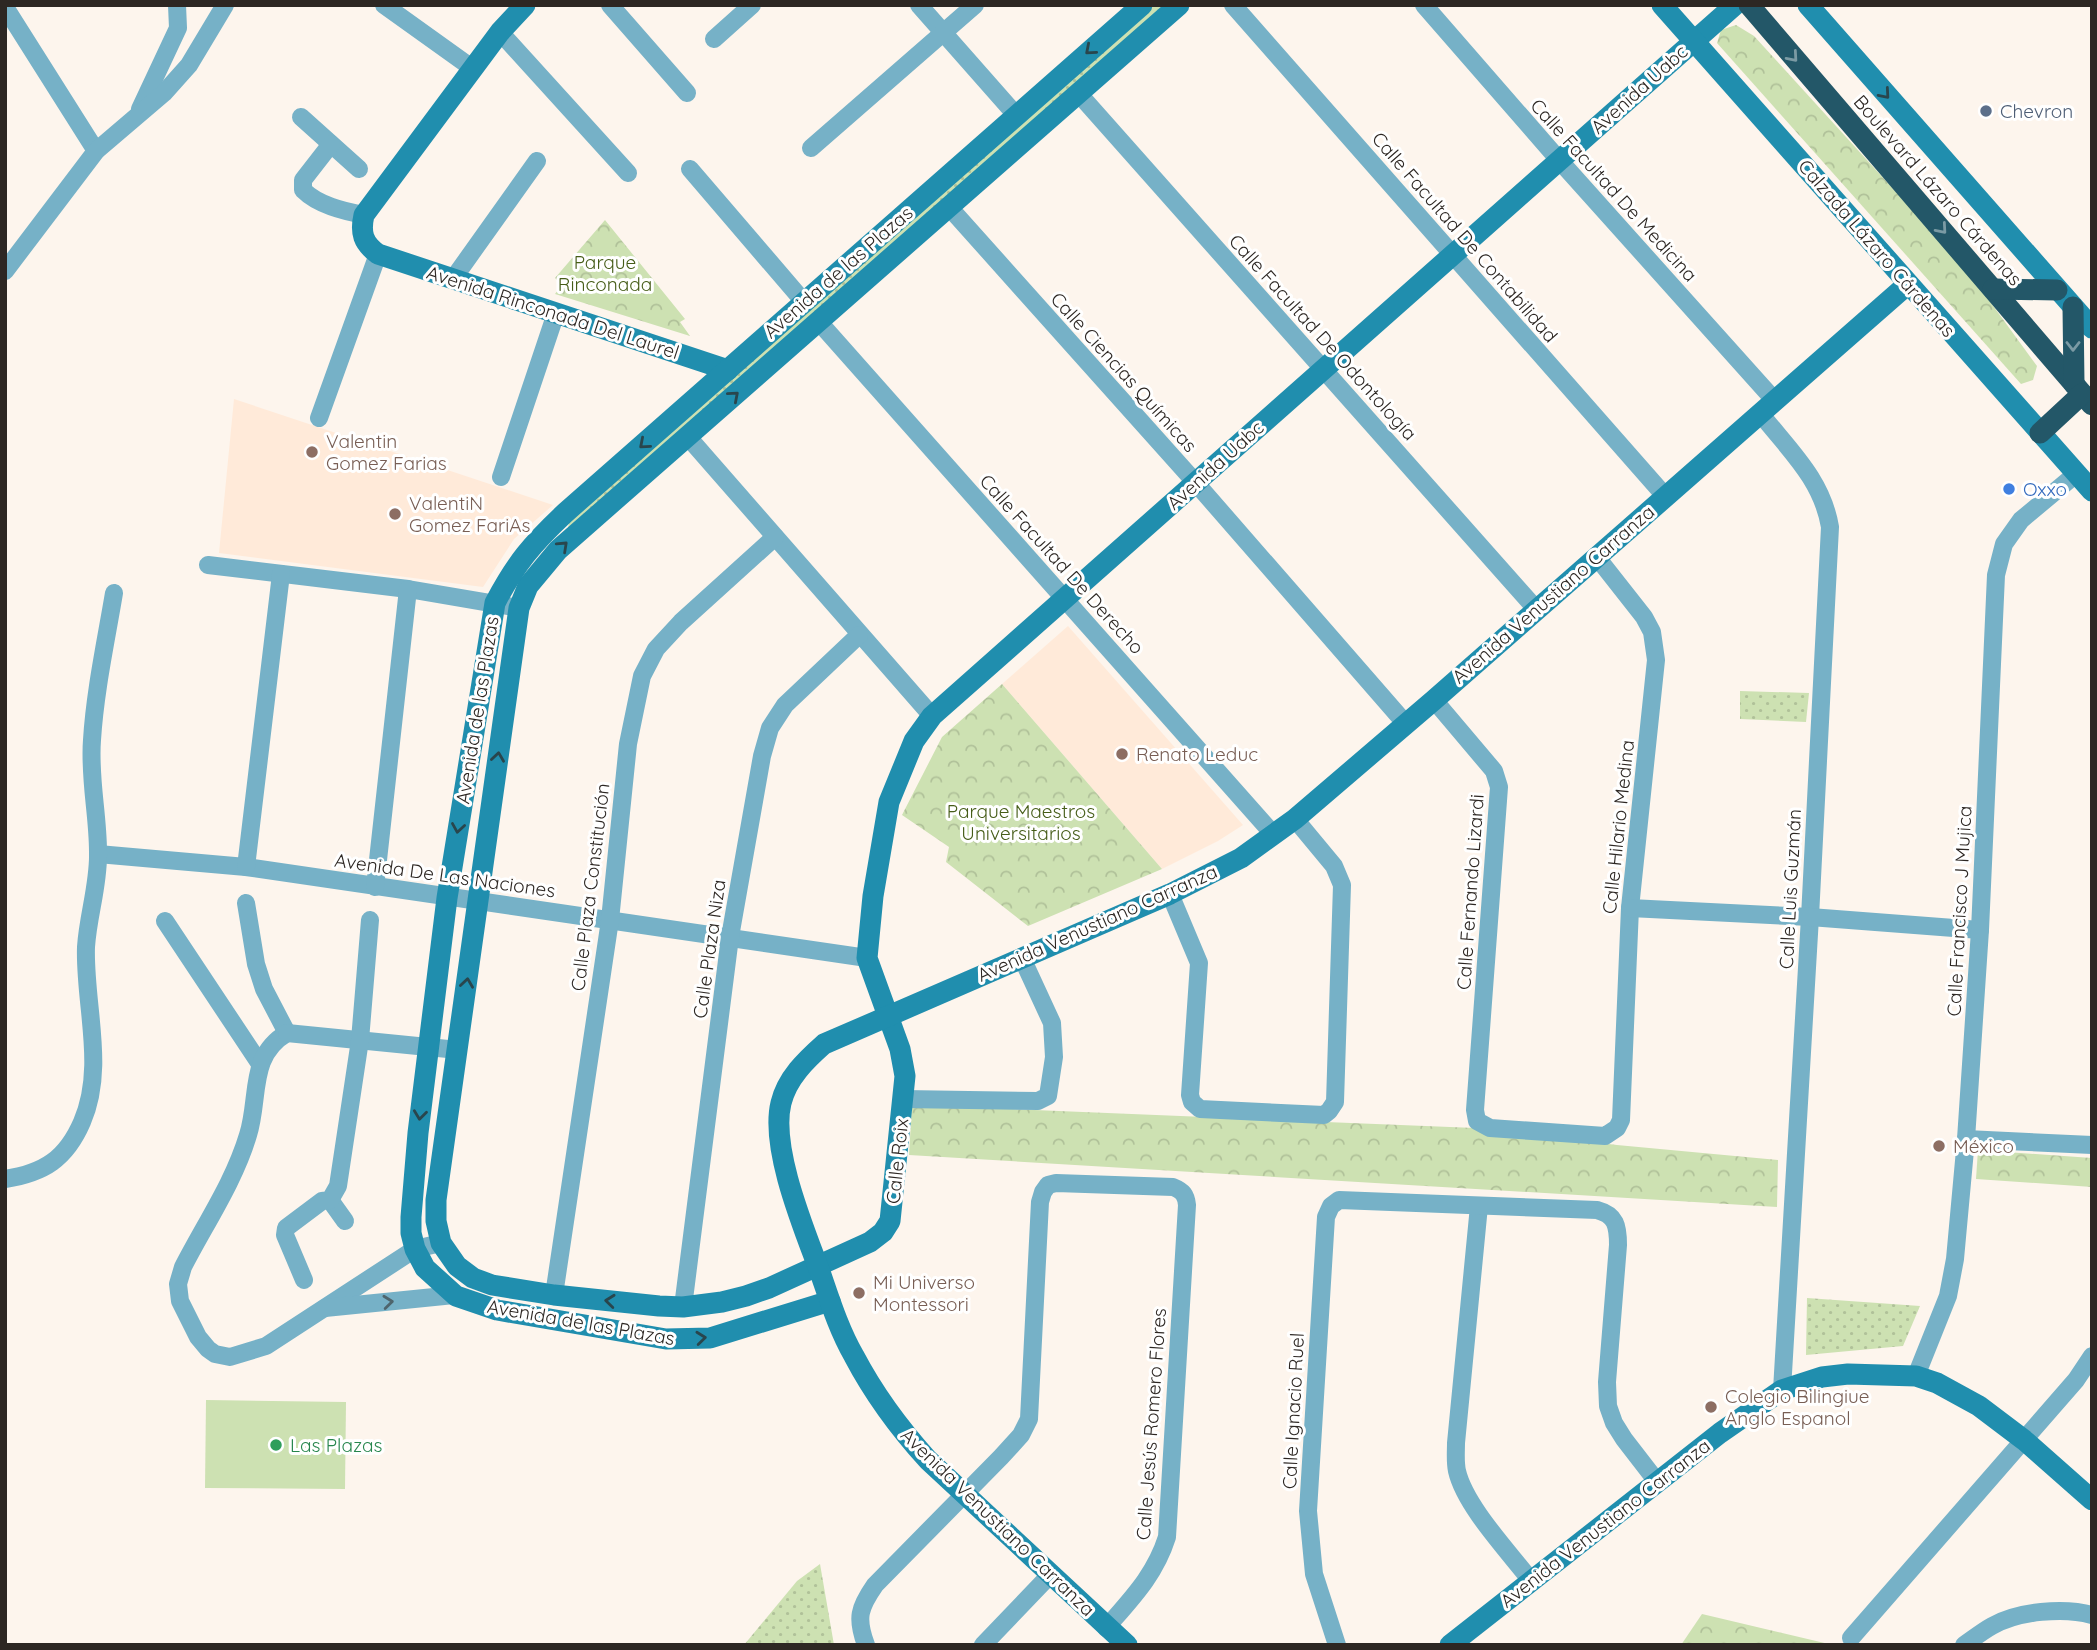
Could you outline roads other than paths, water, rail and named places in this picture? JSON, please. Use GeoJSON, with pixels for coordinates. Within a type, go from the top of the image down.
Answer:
{"type":"FeatureCollection","features":[{"type":"Feature","properties":{"kind":"highway","name":"Boulevard Lázaro Cárdenas"},"geometry":{"type":"LineString","coordinates":[[1749,5],[2082,394]]}},
{"type":"Feature","properties":{"kind":"highway"},"geometry":{"type":"LineString","coordinates":[[1993,289],[2057,290]]}},
{"type":"Feature","properties":{"kind":"highway"},"geometry":{"type":"LineString","coordinates":[[2040,433],[2082,394],[2073,307]]}},
{"type":"Feature","properties":{"kind":"street"},"geometry":{"type":"LineString","coordinates":[[136,117],[178,28],[177,5]]}},
{"type":"Feature","properties":{"kind":"street"},"geometry":{"type":"LineString","coordinates":[[5,271],[96,151],[164,93],[189,65],[225,5]]}},
{"type":"Feature","properties":{"kind":"street"},"geometry":{"type":"LineString","coordinates":[[384,5],[472,68]]}},
{"type":"Feature","properties":{"kind":"street"},"geometry":{"type":"LineString","coordinates":[[319,418],[378,254],[368,247],[363,238],[361,227],[364,215],[472,68],[525,5]]}},
{"type":"Feature","properties":{"kind":"street"},"geometry":{"type":"LineString","coordinates":[[610,5],[687,93]]}},
{"type":"Feature","properties":{"kind":"street"},"geometry":{"type":"LineString","coordinates":[[714,39],[752,5]]}},
{"type":"Feature","properties":{"kind":"street"},"geometry":{"type":"LineString","coordinates":[[919,5],[1016,115]]}},
{"type":"Feature","properties":{"kind":"street"},"geometry":{"type":"LineString","coordinates":[[811,148],[975,5]]}},
{"type":"Feature","properties":{"kind":"street","name":"Avenida de las Plazas"},"geometry":{"type":"LineString","coordinates":[[830,1301],[733,1332],[692,1340],[666,1339],[497,1310],[454,1295],[425,1268],[415,1249],[411,1217],[418,1133],[447,898],[495,603],[513,569],[535,542],[1142,5]]}},
{"type":"Feature","properties":{"kind":"street","name":"Avenida de las Plazas"},"geometry":{"type":"LineString","coordinates":[[818,1266],[746,1296],[683,1307],[554,1295],[492,1285],[473,1278],[457,1266],[441,1243],[437,1233],[436,1200],[519,608],[528,586],[558,550],[1179,5]]}},
{"type":"Feature","properties":{"kind":"street","name":"Calle Facultad De Contabilidad"},"geometry":{"type":"LineString","coordinates":[[1233,5],[1665,496]]}},
{"type":"Feature","properties":{"kind":"street","name":"Calle Facultad De Medicina"},"geometry":{"type":"LineString","coordinates":[[1424,5],[1767,407]]}},
{"type":"Feature","properties":{"kind":"street","name":"Calzada Lázaro Cárdenas"},"geometry":{"type":"LineString","coordinates":[[1662,5],[2092,491]]}},
{"type":"Feature","properties":{"kind":"street","name":"Avenida Uabc"},"geometry":{"type":"LineString","coordinates":[[888,1016],[867,958],[873,896],[889,802],[914,741],[932,716],[1735,5]]}},
{"type":"Feature","properties":{"kind":"street","name":"Boulevard Lázaro Cárdenas"},"geometry":{"type":"LineString","coordinates":[[1808,5],[2092,328]]}},
{"type":"Feature","properties":{"kind":"street"},"geometry":{"type":"LineString","coordinates":[[5,7],[96,151]]}},
{"type":"Feature","properties":{"kind":"street"},"geometry":{"type":"LineString","coordinates":[[500,32],[628,173]]}},
{"type":"Feature","properties":{"kind":"street","name":"Calle Facultad De Odontología"},"geometry":{"type":"LineString","coordinates":[[1079,94],[1536,609]]}},
{"type":"Feature","properties":{"kind":"street"},"geometry":{"type":"LineString","coordinates":[[300,117],[359,169]]}},
{"type":"Feature","properties":{"kind":"street"},"geometry":{"type":"LineString","coordinates":[[331,144],[303,180],[303,190],[316,200],[364,215]]}},
{"type":"Feature","properties":{"kind":"street"},"geometry":{"type":"LineString","coordinates":[[453,279],[537,161]]}},
{"type":"Feature","properties":{"kind":"street"},"geometry":{"type":"LineString","coordinates":[[690,169],[804,302]]}},
{"type":"Feature","properties":{"kind":"street","name":"Calle Ciencias Químicas"},"geometry":{"type":"LineString","coordinates":[[949,207],[1195,482],[1405,723]]}},
{"type":"Feature","properties":{"kind":"street","name":"Avenida Rinconada Del Laurel"},"geometry":{"type":"LineString","coordinates":[[378,254],[728,370]]}},
{"type":"Feature","properties":{"kind":"street","name":"Avenida Venustiano Carranza"},"geometry":{"type":"LineString","coordinates":[[1127,1645],[928,1460],[899,1427],[873,1389],[853,1355],[830,1301],[794,1201],[783,1159],[780,1104],[789,1082],[824,1044],[1170,894],[1241,858],[1295,819],[1434,700],[1908,284]]}},
{"type":"Feature","properties":{"kind":"street"},"geometry":{"type":"LineString","coordinates":[[501,477],[556,313]]}},
{"type":"Feature","properties":{"kind":"street","name":"Calle Facultad De Derecho"},"geometry":{"type":"LineString","coordinates":[[819,321],[1273,835]]}},
{"type":"Feature","properties":{"kind":"street","name":"Calle Luis Guzmán"},"geometry":{"type":"LineString","coordinates":[[1767,407],[1821,494],[1829,527],[1810,917],[1782,1390]]}},
{"type":"Feature","properties":{"kind":"street"},"geometry":{"type":"LineString","coordinates":[[688,437],[932,716]]}},
{"type":"Feature","properties":{"kind":"street","name":"Calle Francisco J Mujica"},"geometry":{"type":"LineString","coordinates":[[1916,1376],[1953,1279],[1966,1139],[1980,930],[1996,575],[2004,544],[2021,520],[2076,474]]}},
{"type":"Feature","properties":{"kind":"street","name":"Calle Plaza Constitución"},"geometry":{"type":"LineString","coordinates":[[554,1295],[610,920],[628,744],[642,676],[656,649],[681,622],[775,537]]}},
{"type":"Feature","properties":{"kind":"street","name":"Calle Hilario Medina"},"geometry":{"type":"LineString","coordinates":[[1596,556],[1644,617],[1652,632],[1656,660],[1630,908],[1621,1120]]}},
{"type":"Feature","properties":{"kind":"street"},"geometry":{"type":"LineString","coordinates":[[208,565],[408,589],[519,608]]}},
{"type":"Feature","properties":{"kind":"street"},"geometry":{"type":"LineString","coordinates":[[246,867],[281,574]]}},
{"type":"Feature","properties":{"kind":"street"},"geometry":{"type":"LineString","coordinates":[[375,887],[408,589]]}},
{"type":"Feature","properties":{"kind":"street"},"geometry":{"type":"LineString","coordinates":[[5,1179],[26,1176],[53,1162],[66,1150],[82,1121],[91,1084],[86,945],[98,854],[91,779],[92,740],[114,593]]}},
{"type":"Feature","properties":{"kind":"street","name":"Calle Plaza Niza"},"geometry":{"type":"LineString","coordinates":[[683,1307],[730,937],[762,756],[770,728],[785,705],[859,635]]}},
{"type":"Feature","properties":{"kind":"street","name":"Calle Fernando Lizardi"},"geometry":{"type":"LineString","coordinates":[[1434,700],[1494,771],[1499,787],[1475,1110],[1477,1121],[1482,1126],[1605,1136],[1617,1128],[1621,1120]]}},
{"type":"Feature","properties":{"kind":"street"},"geometry":{"type":"LineString","coordinates":[[1170,894],[1199,963],[1190,1095],[1192,1102],[1200,1109],[1324,1115],[1335,1102],[1342,885],[1334,866],[1295,819]]}},
{"type":"Feature","properties":{"kind":"street","name":"Avenida De Las Naciones"},"geometry":{"type":"LineString","coordinates":[[98,854],[246,867],[867,958]]}},
{"type":"Feature","properties":{"kind":"street"},"geometry":{"type":"LineString","coordinates":[[246,903],[256,964],[264,989],[287,1034]]}},
{"type":"Feature","properties":{"kind":"street"},"geometry":{"type":"LineString","coordinates":[[1630,908],[1810,917],[1980,930]]}},
{"type":"Feature","properties":{"kind":"street"},"geometry":{"type":"LineString","coordinates":[[330,1200],[338,1186],[360,1040],[370,920]]}},
{"type":"Feature","properties":{"kind":"street"},"geometry":{"type":"LineString","coordinates":[[165,921],[260,1064]]}},
{"type":"Feature","properties":{"kind":"street"},"geometry":{"type":"LineString","coordinates":[[903,1099],[1038,1101],[1048,1096],[1054,1057],[1052,1023],[1022,958]]}},
{"type":"Feature","properties":{"kind":"street","name":"Calle Roix"},"geometry":{"type":"LineString","coordinates":[[818,1266],[870,1242],[883,1233],[891,1221],[903,1099],[903,1060],[888,1016]]}},
{"type":"Feature","properties":{"kind":"street"},"geometry":{"type":"LineString","coordinates":[[441,1243],[415,1249],[266,1346],[230,1357],[215,1354],[208,1349],[198,1337],[180,1301],[178,1284],[183,1267],[242,1156],[250,1131],[260,1064],[266,1050],[275,1040],[287,1034],[458,1050]]}},
{"type":"Feature","properties":{"kind":"street"},"geometry":{"type":"LineString","coordinates":[[1966,1139],[2092,1145]]}},
{"type":"Feature","properties":{"kind":"street","name":"Calle Jesús Romero Flores"},"geometry":{"type":"LineString","coordinates":[[963,1494],[1021,1435],[1029,1419],[1041,1202],[1048,1185],[1056,1183],[1173,1187],[1181,1190],[1187,1205],[1167,1536],[1160,1559],[1145,1583],[1106,1628]]}},
{"type":"Feature","properties":{"kind":"street"},"geometry":{"type":"LineString","coordinates":[[330,1200],[345,1221]]}},
{"type":"Feature","properties":{"kind":"street"},"geometry":{"type":"LineString","coordinates":[[304,1280],[285,1235],[286,1228],[322,1201],[330,1200]]}},
{"type":"Feature","properties":{"kind":"street","name":"Calle Ignacio Ruel"},"geometry":{"type":"LineString","coordinates":[[1337,1645],[1314,1574],[1308,1511],[1326,1217],[1331,1206],[1339,1200],[1479,1206]]}},
{"type":"Feature","properties":{"kind":"street"},"geometry":{"type":"LineString","coordinates":[[1532,1582],[1479,1513],[1464,1490],[1457,1469],[1456,1443],[1479,1206],[1597,1210],[1608,1213],[1615,1220],[1618,1229],[1608,1406],[1624,1439],[1658,1483]]}},
{"type":"Feature","properties":{"kind":"street"},"geometry":{"type":"LineString","coordinates":[[322,1309],[454,1295]]}},
{"type":"Feature","properties":{"kind":"street"},"geometry":{"type":"LineString","coordinates":[[1851,1638],[2076,1380],[2092,1356]]}},
{"type":"Feature","properties":{"kind":"street","name":"Avenida Venustiano Carranza"},"geometry":{"type":"LineString","coordinates":[[1450,1645],[1720,1433],[1782,1390],[1822,1377],[1848,1374],[1916,1376],[1958,1393],[2024,1440],[2092,1500]]}},
{"type":"Feature","properties":{"kind":"street"},"geometry":{"type":"LineString","coordinates":[[866,1645],[859,1628],[859,1615],[865,1598],[893,1565],[963,1494]]}},
{"type":"Feature","properties":{"kind":"street"},"geometry":{"type":"LineString","coordinates":[[983,1645],[1050,1575]]}},
{"type":"Feature","properties":{"kind":"street"},"geometry":{"type":"LineString","coordinates":[[1964,1645],[1995,1624],[2038,1611],[2082,1612],[2092,1615]]}},
{"type":"Feature","properties":{"kind":"place","name":"Chevron"},"geometry":{"type":"Point","coordinates":[1986,111]}},
{"type":"Feature","properties":{"kind":"place","name":"Valentin Gomez Farias"},"geometry":{"type":"Point","coordinates":[312,452]}},
{"type":"Feature","properties":{"kind":"place","name":"Oxxo"},"geometry":{"type":"Point","coordinates":[2009,489]}},
{"type":"Feature","properties":{"kind":"place","name":"ValentiN Gomez FariAs"},"geometry":{"type":"Point","coordinates":[395,514]}},
{"type":"Feature","properties":{"kind":"place","name":"Renato Leduc"},"geometry":{"type":"Point","coordinates":[1122,754]}},
{"type":"Feature","properties":{"kind":"place","name":"México"},"geometry":{"type":"Point","coordinates":[1939,1146]}},
{"type":"Feature","properties":{"kind":"place","name":"Mi Universo Montessori"},"geometry":{"type":"Point","coordinates":[859,1293]}},
{"type":"Feature","properties":{"kind":"place","name":"Colegio Bilingiue Anglo Espanol"},"geometry":{"type":"Point","coordinates":[1711,1407]}},
{"type":"Feature","properties":{"kind":"place","name":"Las Plazas"},"geometry":{"type":"Point","coordinates":[276,1445]}},
{"type":"Feature","properties":{"kind":"park label","name":"Parque Rinconada"},"geometry":{"type":"Point","coordinates":[605,273]}},
{"type":"Feature","properties":{"kind":"park label","name":"Parque Maestros Universitarios"},"geometry":{"type":"Point","coordinates":[1021,822]}}]}
